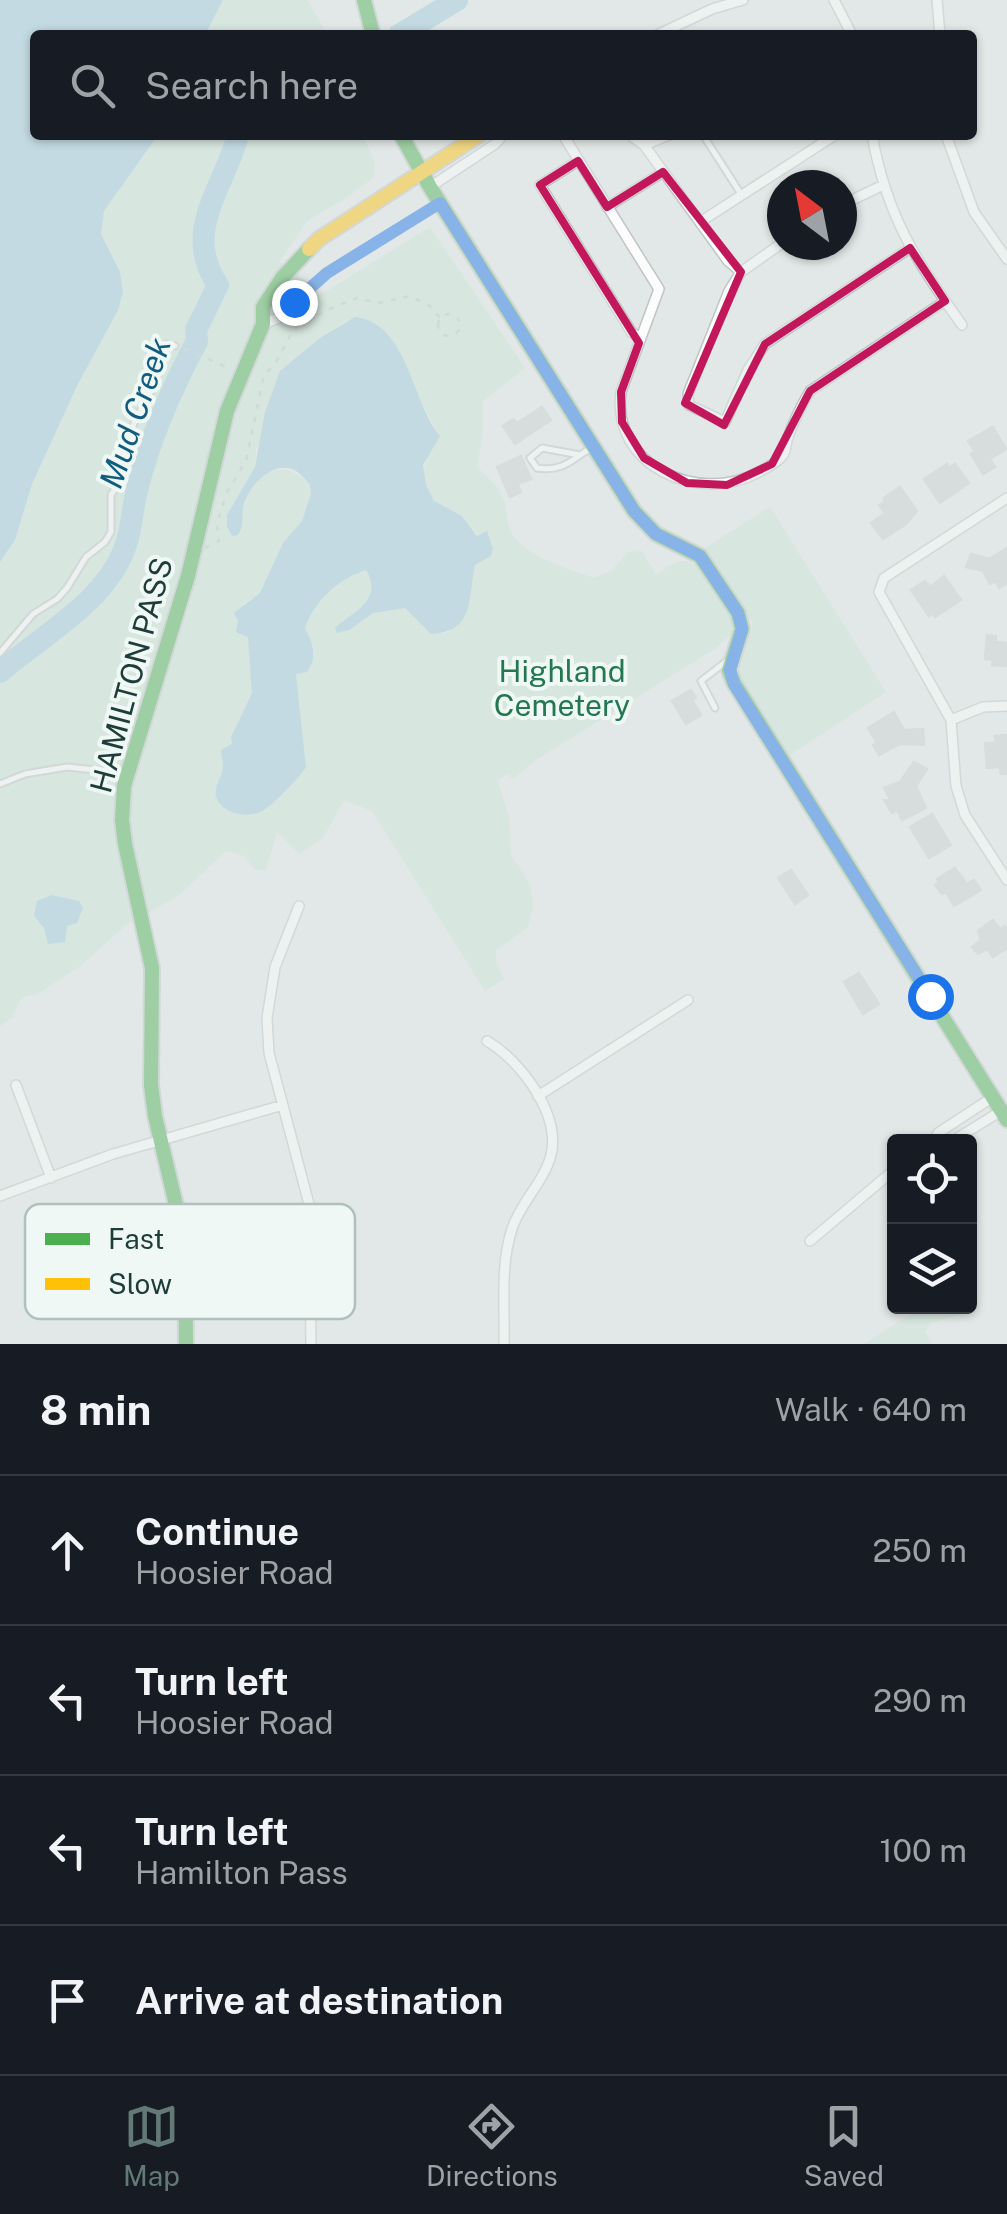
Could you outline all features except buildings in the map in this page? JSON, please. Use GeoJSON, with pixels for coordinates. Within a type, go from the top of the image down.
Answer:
{"type":"FeatureCollection","features":[{"type":"Feature","properties":{"kind":"street"},"geometry":{"type":"LineString","coordinates":[[364,0],[372,30]]}},
{"type":"Feature","properties":{"kind":"street"},"geometry":{"type":"LineString","coordinates":[[668,30],[712,9],[743,0]]}},
{"type":"Feature","properties":{"kind":"street"},"geometry":{"type":"LineString","coordinates":[[834,0],[849,30]]}},
{"type":"Feature","properties":{"kind":"street"},"geometry":{"type":"LineString","coordinates":[[938,0],[940,30]]}},
{"type":"Feature","properties":{"kind":"street"},"geometry":{"type":"LineString","coordinates":[[403,140],[587,450],[644,523],[666,540],[700,556],[738,613],[742,629],[731,659],[734,684],[1000,1110]]}},
{"type":"Feature","properties":{"kind":"street","name":"HAMILTON PASS"},"geometry":{"type":"LineString","coordinates":[[175,1204],[151,1085],[150,952],[122,820],[127,773],[171,636],[227,411],[262,324],[263,307],[298,259],[344,220],[471,140]]}},
{"type":"Feature","properties":{"kind":"street"},"geometry":{"type":"LineString","coordinates":[[430,188],[499,140]]}},
{"type":"Feature","properties":{"kind":"street"},"geometry":{"type":"LineString","coordinates":[[566,140],[659,289],[620,392],[619,406],[632,442],[644,458],[670,476],[704,486],[727,484],[754,474],[783,455],[810,391],[945,301]]}},
{"type":"Feature","properties":{"kind":"street"},"geometry":{"type":"LineString","coordinates":[[643,140],[700,222],[741,272]]}},
{"type":"Feature","properties":{"kind":"street"},"geometry":{"type":"LineString","coordinates":[[700,222],[827,140]]}},
{"type":"Feature","properties":{"kind":"street"},"geometry":{"type":"LineString","coordinates":[[873,140],[883,184],[910,248],[962,325]]}},
{"type":"Feature","properties":{"kind":"street"},"geometry":{"type":"LineString","coordinates":[[948,140],[974,212],[1007,259]]}},
{"type":"Feature","properties":{"kind":"street"},"geometry":{"type":"LineString","coordinates":[[578,161],[540,185],[632,333],[641,338]]}},
{"type":"Feature","properties":{"kind":"street"},"geometry":{"type":"LineString","coordinates":[[607,207],[663,172]]}},
{"type":"Feature","properties":{"kind":"street"},"geometry":{"type":"LineString","coordinates":[[857,198],[883,184]]}},
{"type":"Feature","properties":{"kind":"street"},"geometry":{"type":"LineString","coordinates":[[262,324],[281,317],[327,273],[440,203]]}},
{"type":"Feature","properties":{"kind":"street"},"geometry":{"type":"LineString","coordinates":[[767,254],[741,272],[729,291],[688,394],[688,405],[725,422],[748,370],[765,344],[910,248]]}},
{"type":"Feature","properties":{"kind":"street"},"geometry":{"type":"LineString","coordinates":[[1007,498],[884,578],[879,592],[950,720],[956,786],[965,814],[1007,880]]}},
{"type":"Feature","properties":{"kind":"street"},"geometry":{"type":"LineString","coordinates":[[950,720],[983,707],[1007,706]]}},
{"type":"Feature","properties":{"kind":"street"},"geometry":{"type":"LineString","coordinates":[[300,906],[274,967],[267,1018],[269,1053],[309,1204]]}},
{"type":"Feature","properties":{"kind":"street"},"geometry":{"type":"LineString","coordinates":[[538,1096],[688,1000]]}},
{"type":"Feature","properties":{"kind":"street"},"geometry":{"type":"LineString","coordinates":[[487,1041],[511,1057],[538,1096],[552,1130],[551,1155],[512,1226],[508,1243],[504,1344]]}},
{"type":"Feature","properties":{"kind":"street"},"geometry":{"type":"LineString","coordinates":[[16,1085],[50,1178]]}},
{"type":"Feature","properties":{"kind":"street"},"geometry":{"type":"LineString","coordinates":[[0,1196],[160,1140],[283,1105]]}},
{"type":"Feature","properties":{"kind":"street"},"geometry":{"type":"LineString","coordinates":[[938,1134],[1000,1110]]}},
{"type":"Feature","properties":{"kind":"street"},"geometry":{"type":"LineString","coordinates":[[962,1134],[1000,1110]]}},
{"type":"Feature","properties":{"kind":"street"},"geometry":{"type":"LineString","coordinates":[[810,1241],[887,1176]]}},
{"type":"Feature","properties":{"kind":"street","name":"HAMILTON PASS"},"geometry":{"type":"LineString","coordinates":[[186,1319],[186,1344]]}},
{"type":"Feature","properties":{"kind":"street"},"geometry":{"type":"LineString","coordinates":[[311,1319],[311,1344]]}},
{"type":"Feature","properties":{"kind":"lane"},"geometry":{"type":"LineString","coordinates":[[706,140],[741,194]]}},
{"type":"Feature","properties":{"kind":"lane"},"geometry":{"type":"LineString","coordinates":[[0,653],[32,614],[57,600],[86,557],[111,532],[112,495],[121,480],[134,423],[150,391],[163,350],[168,344],[175,346]]}},
{"type":"Feature","properties":{"kind":"lane"},"geometry":{"type":"LineString","coordinates":[[542,448],[587,450],[565,468],[555,470],[537,468],[530,458],[542,448]]}},
{"type":"Feature","properties":{"kind":"lane"},"geometry":{"type":"LineString","coordinates":[[715,708],[701,681],[731,659]]}},
{"type":"Feature","properties":{"kind":"lane"},"geometry":{"type":"LineString","coordinates":[[0,784],[25,774],[67,768],[127,773]]}},
{"type":"Feature","properties":{"kind":"path"},"geometry":{"type":"LineString","coordinates":[[194,547],[204,548],[219,540],[218,524],[226,494],[246,461],[261,376],[275,364],[294,329],[356,298],[378,303],[410,296],[430,306],[440,318]]}},
{"type":"Feature","properties":{"kind":"path"},"geometry":{"type":"LineString","coordinates":[[457,316],[458,331],[453,336],[442,334],[438,328],[440,318],[457,316]]}},
{"type":"Feature","properties":{"kind":"path"},"geometry":{"type":"LineString","coordinates":[[175,346],[205,358]]}},
{"type":"Feature","properties":{"kind":"highlighted area"},"geometry":{"type":"Polygon","coordinates":[[[578,161],[607,207],[663,172],[741,272],[685,403],[724,425],[765,344],[910,248],[945,301],[810,391],[772,464],[727,485],[687,483],[644,458],[622,422],[621,392],[639,343],[540,185],[578,161]]]}},
{"type":"Feature","properties":{"kind":"green space"},"geometry":{"type":"Polygon","coordinates":[[[223,0],[307,0],[325,30],[208,30],[223,0]]]}},
{"type":"Feature","properties":{"kind":"green space","name":"Highland Cemetery"},"geometry":{"type":"Polygon","coordinates":[[[154,140],[365,140],[375,163],[373,178],[307,221],[280,261],[320,295],[430,227],[525,368],[482,402],[483,431],[477,467],[501,493],[514,537],[540,557],[594,578],[612,570],[628,552],[642,551],[656,575],[676,563],[691,563],[732,619],[732,634],[716,648],[536,760],[513,779],[507,774],[498,781],[509,818],[511,855],[531,886],[533,906],[528,927],[496,950],[504,979],[485,991],[372,811],[344,800],[323,838],[299,854],[277,832],[266,870],[255,870],[244,856],[226,851],[178,896],[126,925],[79,967],[37,994],[22,997],[12,1017],[0,1026],[0,562],[15,540],[32,484],[77,386],[118,310],[123,292],[120,272],[101,234],[104,211],[154,140]],[[346,320],[300,358],[269,404],[261,444],[256,448],[255,467],[227,515],[243,524],[244,509],[254,484],[273,471],[297,475],[310,485],[311,494],[302,521],[283,543],[260,594],[243,604],[251,646],[252,693],[231,737],[220,778],[250,815],[274,801],[306,766],[296,673],[315,654],[305,628],[321,600],[337,585],[366,570],[369,597],[336,628],[337,633],[373,613],[405,608],[431,634],[449,632],[470,602],[469,586],[475,565],[491,556],[492,542],[435,501],[425,485],[426,460],[439,436],[410,373],[346,320]]]}},
{"type":"Feature","properties":{"kind":"green space"},"geometry":{"type":"Polygon","coordinates":[[[770,507],[886,692],[788,756],[736,674],[752,622],[705,548],[770,507]]]}},
{"type":"Feature","properties":{"kind":"green space"},"geometry":{"type":"Polygon","coordinates":[[[911,1314],[962,1314],[931,1323],[925,1331],[932,1344],[864,1344],[911,1314]]]}},
{"type":"Feature","properties":{"kind":"water"},"geometry":{"type":"Polygon","coordinates":[[[0,0],[223,0],[208,30],[30,30],[30,140],[154,140],[104,211],[101,234],[120,272],[123,292],[118,310],[77,386],[32,484],[15,540],[0,562],[0,0]]]}},
{"type":"Feature","properties":{"kind":"water"},"geometry":{"type":"Polygon","coordinates":[[[355,317],[373,322],[398,348],[440,436],[423,465],[434,501],[462,516],[477,536],[487,531],[493,549],[491,556],[475,565],[470,601],[462,620],[445,632],[431,634],[405,608],[373,613],[349,630],[337,633],[335,628],[369,597],[371,580],[366,570],[329,592],[305,628],[313,650],[310,666],[307,672],[296,674],[306,767],[267,808],[249,815],[235,813],[223,807],[216,796],[223,770],[221,750],[232,744],[231,737],[252,693],[248,637],[236,632],[238,621],[234,613],[260,593],[283,543],[302,521],[310,485],[295,470],[276,469],[251,490],[238,535],[232,536],[227,515],[255,467],[265,412],[280,371],[320,338],[355,317]]]}},
{"type":"Feature","properties":{"kind":"water"},"geometry":{"type":"Polygon","coordinates":[[[52,895],[79,901],[83,908],[77,923],[67,926],[65,942],[48,944],[44,928],[34,916],[37,901],[52,895]]]}},
{"type":"Feature","properties":{"kind":"waterway","name":"Mud Creek"},"geometry":{"type":"LineString","coordinates":[[407,30],[457,0]]}},
{"type":"Feature","properties":{"kind":"waterway","name":"Mud Creek"},"geometry":{"type":"LineString","coordinates":[[0,672],[87,603],[102,587],[124,550],[148,451],[218,285],[208,265],[205,228],[236,140]]}},
{"type":"Feature","properties":{"kind":"traffic: fast"},"geometry":{"type":"LineString","coordinates":[[364,0],[372,30]]}},
{"type":"Feature","properties":{"kind":"traffic: fast"},"geometry":{"type":"LineString","coordinates":[[404,140],[634,511],[656,534],[700,556],[738,613],[742,629],[729,670],[734,683],[1007,1120]]}},
{"type":"Feature","properties":{"kind":"traffic: fast"},"geometry":{"type":"LineString","coordinates":[[176,1204],[151,1085],[152,968],[125,844],[124,786],[188,576],[227,411],[263,324],[263,307],[282,278],[309,249]]}},
{"type":"Feature","properties":{"kind":"traffic: fast"},"geometry":{"type":"LineString","coordinates":[[186,1319],[186,1344]]}},
{"type":"Feature","properties":{"kind":"traffic: slow"},"geometry":{"type":"LineString","coordinates":[[309,249],[471,140]]}},
{"type":"Feature","properties":{"kind":"route"},"geometry":{"type":"LineString","coordinates":[[294,302],[327,273],[440,203],[634,511],[656,534],[700,556],[738,613],[742,629],[731,659],[734,684],[930,996]]}}]}
